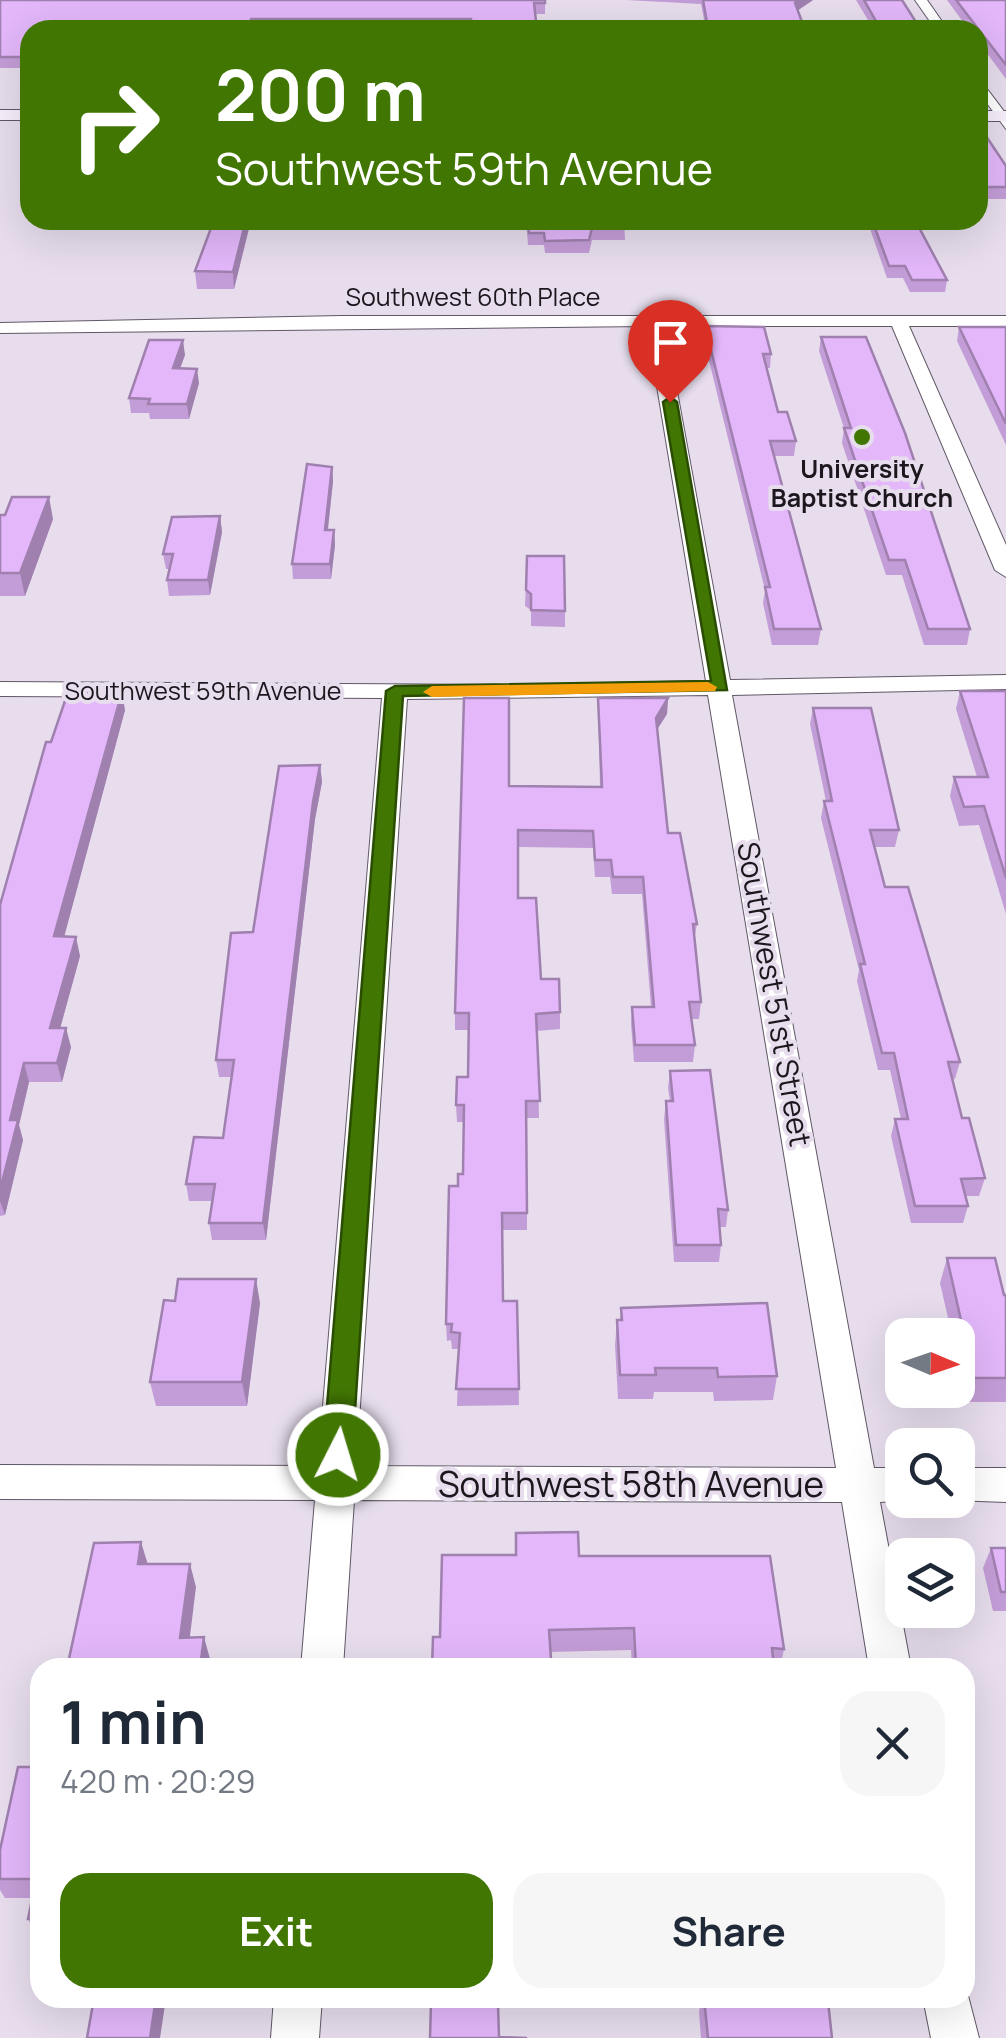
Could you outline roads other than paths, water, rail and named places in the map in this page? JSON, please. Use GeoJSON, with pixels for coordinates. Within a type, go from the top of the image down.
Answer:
{"type":"FeatureCollection","features":[{"type":"Feature","properties":{"kind":"street"},"geometry":{"type":"LineString","coordinates":[[988,96],[1004,119]]}},
{"type":"Feature","properties":{"kind":"street"},"geometry":{"type":"LineString","coordinates":[[898,320],[1006,570]]}},
{"type":"Feature","properties":{"kind":"street","name":"Southwest 51st Street"},"geometry":{"type":"LineString","coordinates":[[655,321],[888,1658]]}},
{"type":"Feature","properties":{"kind":"street","name":"Southwest 60th Place"},"geometry":{"type":"LineString","coordinates":[[0,328],[1006,321]]}},
{"type":"Feature","properties":{"kind":"street","name":"Southwest 59th Avenue"},"geometry":{"type":"LineString","coordinates":[[3,696],[1006,682]]}},
{"type":"Feature","properties":{"kind":"street"},"geometry":{"type":"LineString","coordinates":[[323,1658],[395,691]]}},
{"type":"Feature","properties":{"kind":"street","name":"Southwest 58th Avenue"},"geometry":{"type":"LineString","coordinates":[[0,1482],[885,1484]]}},
{"type":"Feature","properties":{"kind":"street"},"geometry":{"type":"LineString","coordinates":[[975,1484],[1006,1484]]}},
{"type":"Feature","properties":{"kind":"street"},"geometry":{"type":"LineString","coordinates":[[295,2038],[297,2008]]}},
{"type":"Feature","properties":{"kind":"street"},"geometry":{"type":"LineString","coordinates":[[950,2008],[954,2038]]}},
{"type":"Feature","properties":{"kind":"place","name":"University Baptist Church"},"geometry":{"type":"Point","coordinates":[862,437]}}]}
